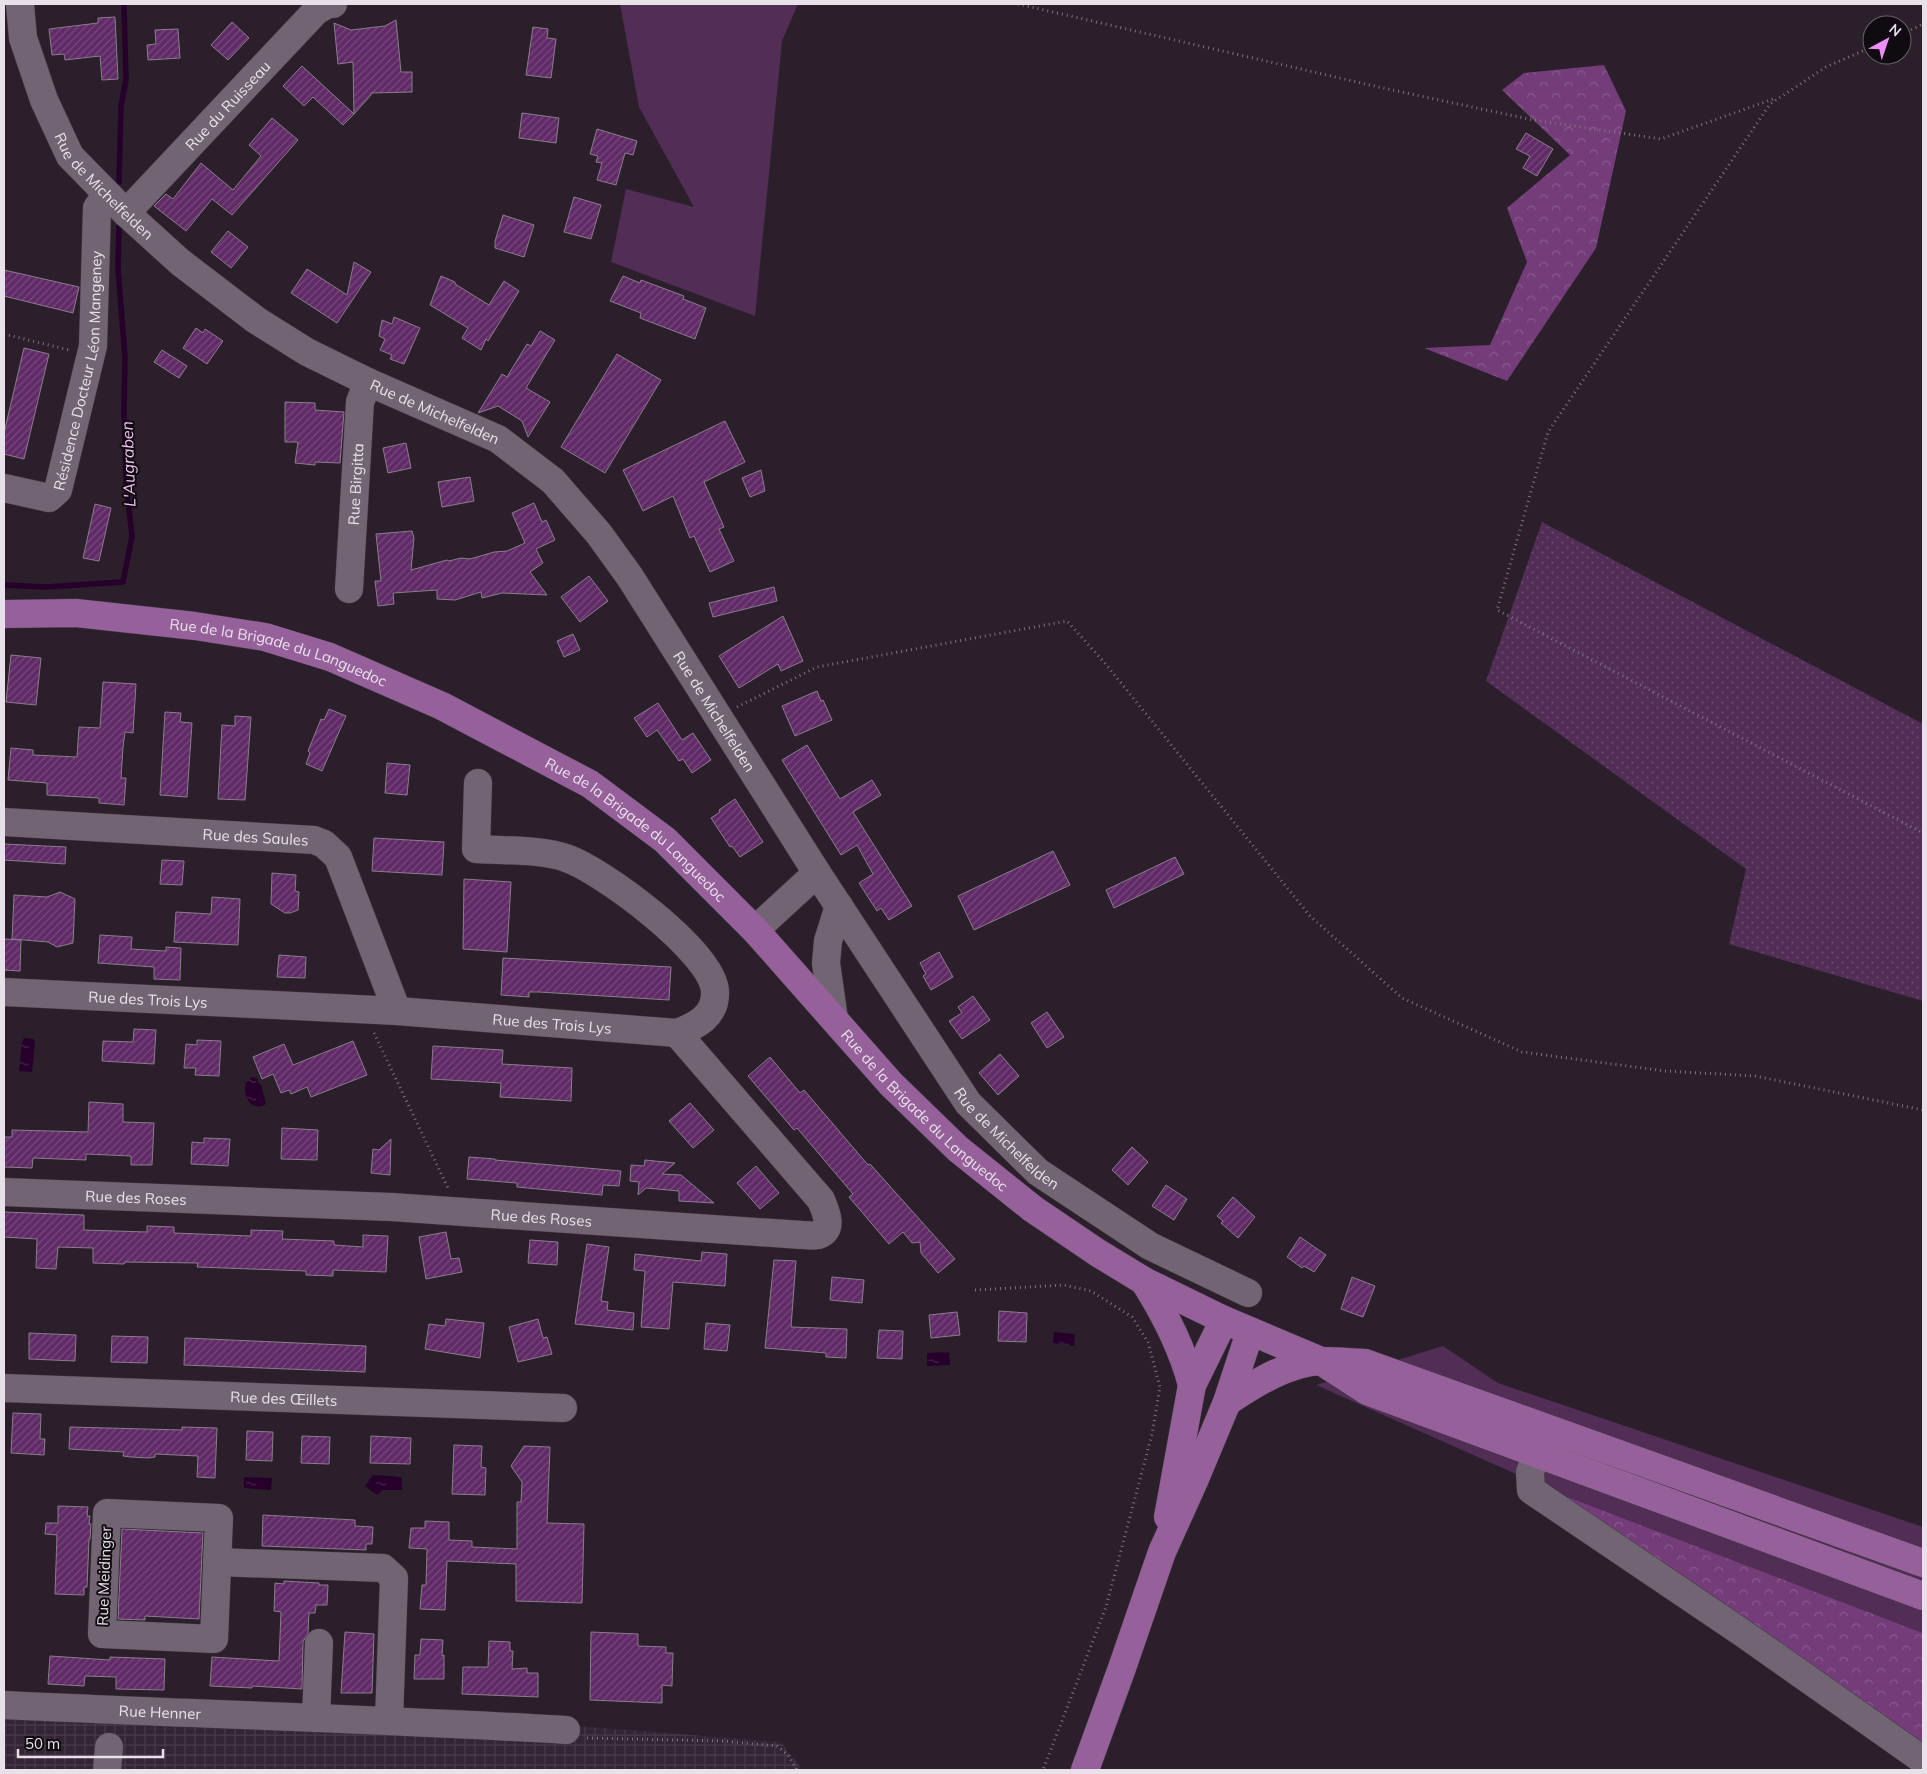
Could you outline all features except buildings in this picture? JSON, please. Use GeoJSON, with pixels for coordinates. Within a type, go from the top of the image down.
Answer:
{"type":"FeatureCollection","features":[{"type":"Feature","properties":{"kind":"main road","name":"Rue de la Brigade du Languedoc"},"geometry":{"type":"LineString","coordinates":[[4,614],[76,613],[195,626],[265,637],[330,657],[442,706],[590,784],[665,840],[755,930],[891,1084],[958,1149],[1033,1209],[1098,1253],[1144,1281],[1250,1332],[1321,1361]]}},
{"type":"Feature","properties":{"kind":"main road"},"geometry":{"type":"LineString","coordinates":[[1144,1281],[1176,1338],[1192,1385]]}},
{"type":"Feature","properties":{"kind":"main road"},"geometry":{"type":"LineString","coordinates":[[1162,1552],[1192,1385],[1224,1320]]}},
{"type":"Feature","properties":{"kind":"main road"},"geometry":{"type":"LineString","coordinates":[[1085,1770],[1162,1552],[1227,1402],[1250,1332]]}},
{"type":"Feature","properties":{"kind":"main road"},"geometry":{"type":"LineString","coordinates":[[1227,1402],[1260,1381],[1284,1370],[1321,1361],[1365,1362],[1923,1563]]}},
{"type":"Feature","properties":{"kind":"main road"},"geometry":{"type":"LineString","coordinates":[[1321,1361],[1367,1391],[1923,1596]]}},
{"type":"Feature","properties":{"kind":"street","name":"Rue de Michelfelden"},"geometry":{"type":"LineString","coordinates":[[20,4],[14,35],[70,156],[116,204],[180,262],[256,320],[308,352],[368,382],[498,439],[553,481],[599,534],[630,577],[817,873],[968,1103],[1038,1172],[1150,1246],[1248,1293]]}},
{"type":"Feature","properties":{"kind":"street","name":"Rue du Ruisseau"},"geometry":{"type":"LineString","coordinates":[[116,204],[316,11],[328,4],[333,4]]}},
{"type":"Feature","properties":{"kind":"street","name":"Résidence Docteur Léon Mangeney"},"geometry":{"type":"LineString","coordinates":[[4,488],[49,498],[58,490],[93,346],[97,208],[116,204]]}},
{"type":"Feature","properties":{"kind":"street","name":"Rue Birgitta"},"geometry":{"type":"LineString","coordinates":[[349,589],[360,402],[368,382]]}},
{"type":"Feature","properties":{"kind":"street","name":"Rue des Trois Lys"},"geometry":{"type":"LineString","coordinates":[[4,992],[397,1012],[677,1033],[697,1026],[706,1018],[713,1006],[715,992],[712,978],[702,962],[683,942],[629,896],[592,870],[566,858],[545,854],[476,850],[478,783]]}},
{"type":"Feature","properties":{"kind":"street","name":"Rue des Saules"},"geometry":{"type":"LineString","coordinates":[[4,822],[314,840],[324,844],[338,857],[397,1012]]}},
{"type":"Feature","properties":{"kind":"street"},"geometry":{"type":"LineString","coordinates":[[755,930],[817,873]]}},
{"type":"Feature","properties":{"kind":"street"},"geometry":{"type":"LineString","coordinates":[[834,1019],[826,963],[828,941],[839,906]]}},
{"type":"Feature","properties":{"kind":"street","name":"Rue des Roses"},"geometry":{"type":"LineString","coordinates":[[4,1192],[391,1207],[802,1235],[818,1235],[824,1231],[828,1222],[827,1213],[821,1200],[677,1033]]}},
{"type":"Feature","properties":{"kind":"street","name":"Rue des Œillets"},"geometry":{"type":"LineString","coordinates":[[4,1388],[563,1408]]}},
{"type":"Feature","properties":{"kind":"street"},"geometry":{"type":"LineString","coordinates":[[1537,1453],[1530,1472],[1531,1490],[1744,1634],[1923,1760]]}},
{"type":"Feature","properties":{"kind":"street","name":"Rue Meidinger"},"geometry":{"type":"LineString","coordinates":[[107,1513],[219,1518],[217,1562],[214,1639],[102,1634],[107,1513]]}},
{"type":"Feature","properties":{"kind":"street"},"geometry":{"type":"LineString","coordinates":[[217,1562],[383,1568],[394,1578],[389,1720]]}},
{"type":"Feature","properties":{"kind":"street"},"geometry":{"type":"LineString","coordinates":[[316,1718],[319,1643]]}},
{"type":"Feature","properties":{"kind":"street","name":"Rue Henner"},"geometry":{"type":"LineString","coordinates":[[4,1705],[389,1720],[566,1730]]}},
{"type":"Feature","properties":{"kind":"path"},"geometry":{"type":"LineString","coordinates":[[1018,4],[1533,120],[1661,139],[1783,96]]}},
{"type":"Feature","properties":{"kind":"path"},"geometry":{"type":"LineString","coordinates":[[1862,52],[1826,68],[1770,104],[1548,432],[1497,610],[1923,833]]}},
{"type":"Feature","properties":{"kind":"path"},"geometry":{"type":"LineString","coordinates":[[4,334],[90,355]]}},
{"type":"Feature","properties":{"kind":"path"},"geometry":{"type":"LineString","coordinates":[[719,716],[817,666],[1067,621],[1104,662],[1310,916],[1402,998],[1522,1052],[1665,1071],[1755,1076],[1923,1110]]}},
{"type":"Feature","properties":{"kind":"path"},"geometry":{"type":"LineString","coordinates":[[363,1010],[460,1212]]}},
{"type":"Feature","properties":{"kind":"path"},"geometry":{"type":"LineString","coordinates":[[975,1290],[1064,1286],[1091,1291],[1132,1317],[1148,1342],[1160,1387],[1152,1434],[1106,1606],[1043,1770]]}},
{"type":"Feature","properties":{"kind":"path"},"geometry":{"type":"LineString","coordinates":[[566,1730],[579,1738],[723,1741],[777,1746],[788,1755],[797,1770]]}},
{"type":"Feature","properties":{"kind":"shaded area"},"geometry":{"type":"Polygon","coordinates":[[[620,4],[798,4],[782,41],[755,316],[611,262],[626,189],[694,207],[639,107],[620,4]]]}},
{"type":"Feature","properties":{"kind":"shaded area"},"geometry":{"type":"Polygon","coordinates":[[[1542,522],[1923,724],[1923,1001],[1729,944],[1746,869],[1486,681],[1542,522]]]}},
{"type":"Feature","properties":{"kind":"shaded area"},"geometry":{"type":"Polygon","coordinates":[[[1443,1346],[1498,1383],[1923,1527],[1923,1633],[1565,1496],[1316,1385],[1443,1346]]]}},
{"type":"Feature","properties":{"kind":"shaded area"},"geometry":{"type":"Polygon","coordinates":[[[4,1717],[389,1720],[591,1727],[781,1742],[803,1770],[4,1770],[4,1717]]]}},
{"type":"Feature","properties":{"kind":"green space"},"geometry":{"type":"Polygon","coordinates":[[[1604,65],[1626,111],[1596,248],[1507,381],[1424,348],[1490,345],[1527,262],[1507,208],[1570,155],[1502,90],[1524,73],[1604,65]]]}},
{"type":"Feature","properties":{"kind":"green space"},"geometry":{"type":"Polygon","coordinates":[[[1565,1496],[1923,1633],[1923,1752],[1565,1496]]]}},
{"type":"Feature","properties":{"kind":"water"},"geometry":{"type":"Polygon","coordinates":[[[24,1038],[35,1041],[32,1072],[19,1071],[24,1038]]]}},
{"type":"Feature","properties":{"kind":"water"},"geometry":{"type":"Polygon","coordinates":[[[252,1077],[257,1078],[258,1083],[261,1085],[266,1104],[256,1106],[249,1102],[245,1093],[245,1087],[246,1082],[252,1077]]]}},
{"type":"Feature","properties":{"kind":"water"},"geometry":{"type":"Polygon","coordinates":[[[1054,1332],[1075,1334],[1074,1346],[1053,1343],[1054,1332]]]}},
{"type":"Feature","properties":{"kind":"water"},"geometry":{"type":"Polygon","coordinates":[[[949,1352],[950,1365],[927,1366],[927,1353],[949,1352]]]}},
{"type":"Feature","properties":{"kind":"water"},"geometry":{"type":"Polygon","coordinates":[[[373,1475],[402,1477],[402,1490],[382,1490],[377,1495],[365,1486],[373,1475]]]}},
{"type":"Feature","properties":{"kind":"water"},"geometry":{"type":"Polygon","coordinates":[[[244,1477],[272,1478],[271,1490],[244,1488],[244,1477]]]}},
{"type":"Feature","properties":{"kind":"waterway","name":"L'Augraben"},"geometry":{"type":"LineString","coordinates":[[119,182],[121,106],[126,80],[124,4]]}},
{"type":"Feature","properties":{"kind":"waterway","name":"L'Augraben"},"geometry":{"type":"LineString","coordinates":[[4,585],[45,587],[123,582],[132,536],[126,482],[125,357],[118,268],[119,227]]}}]}
